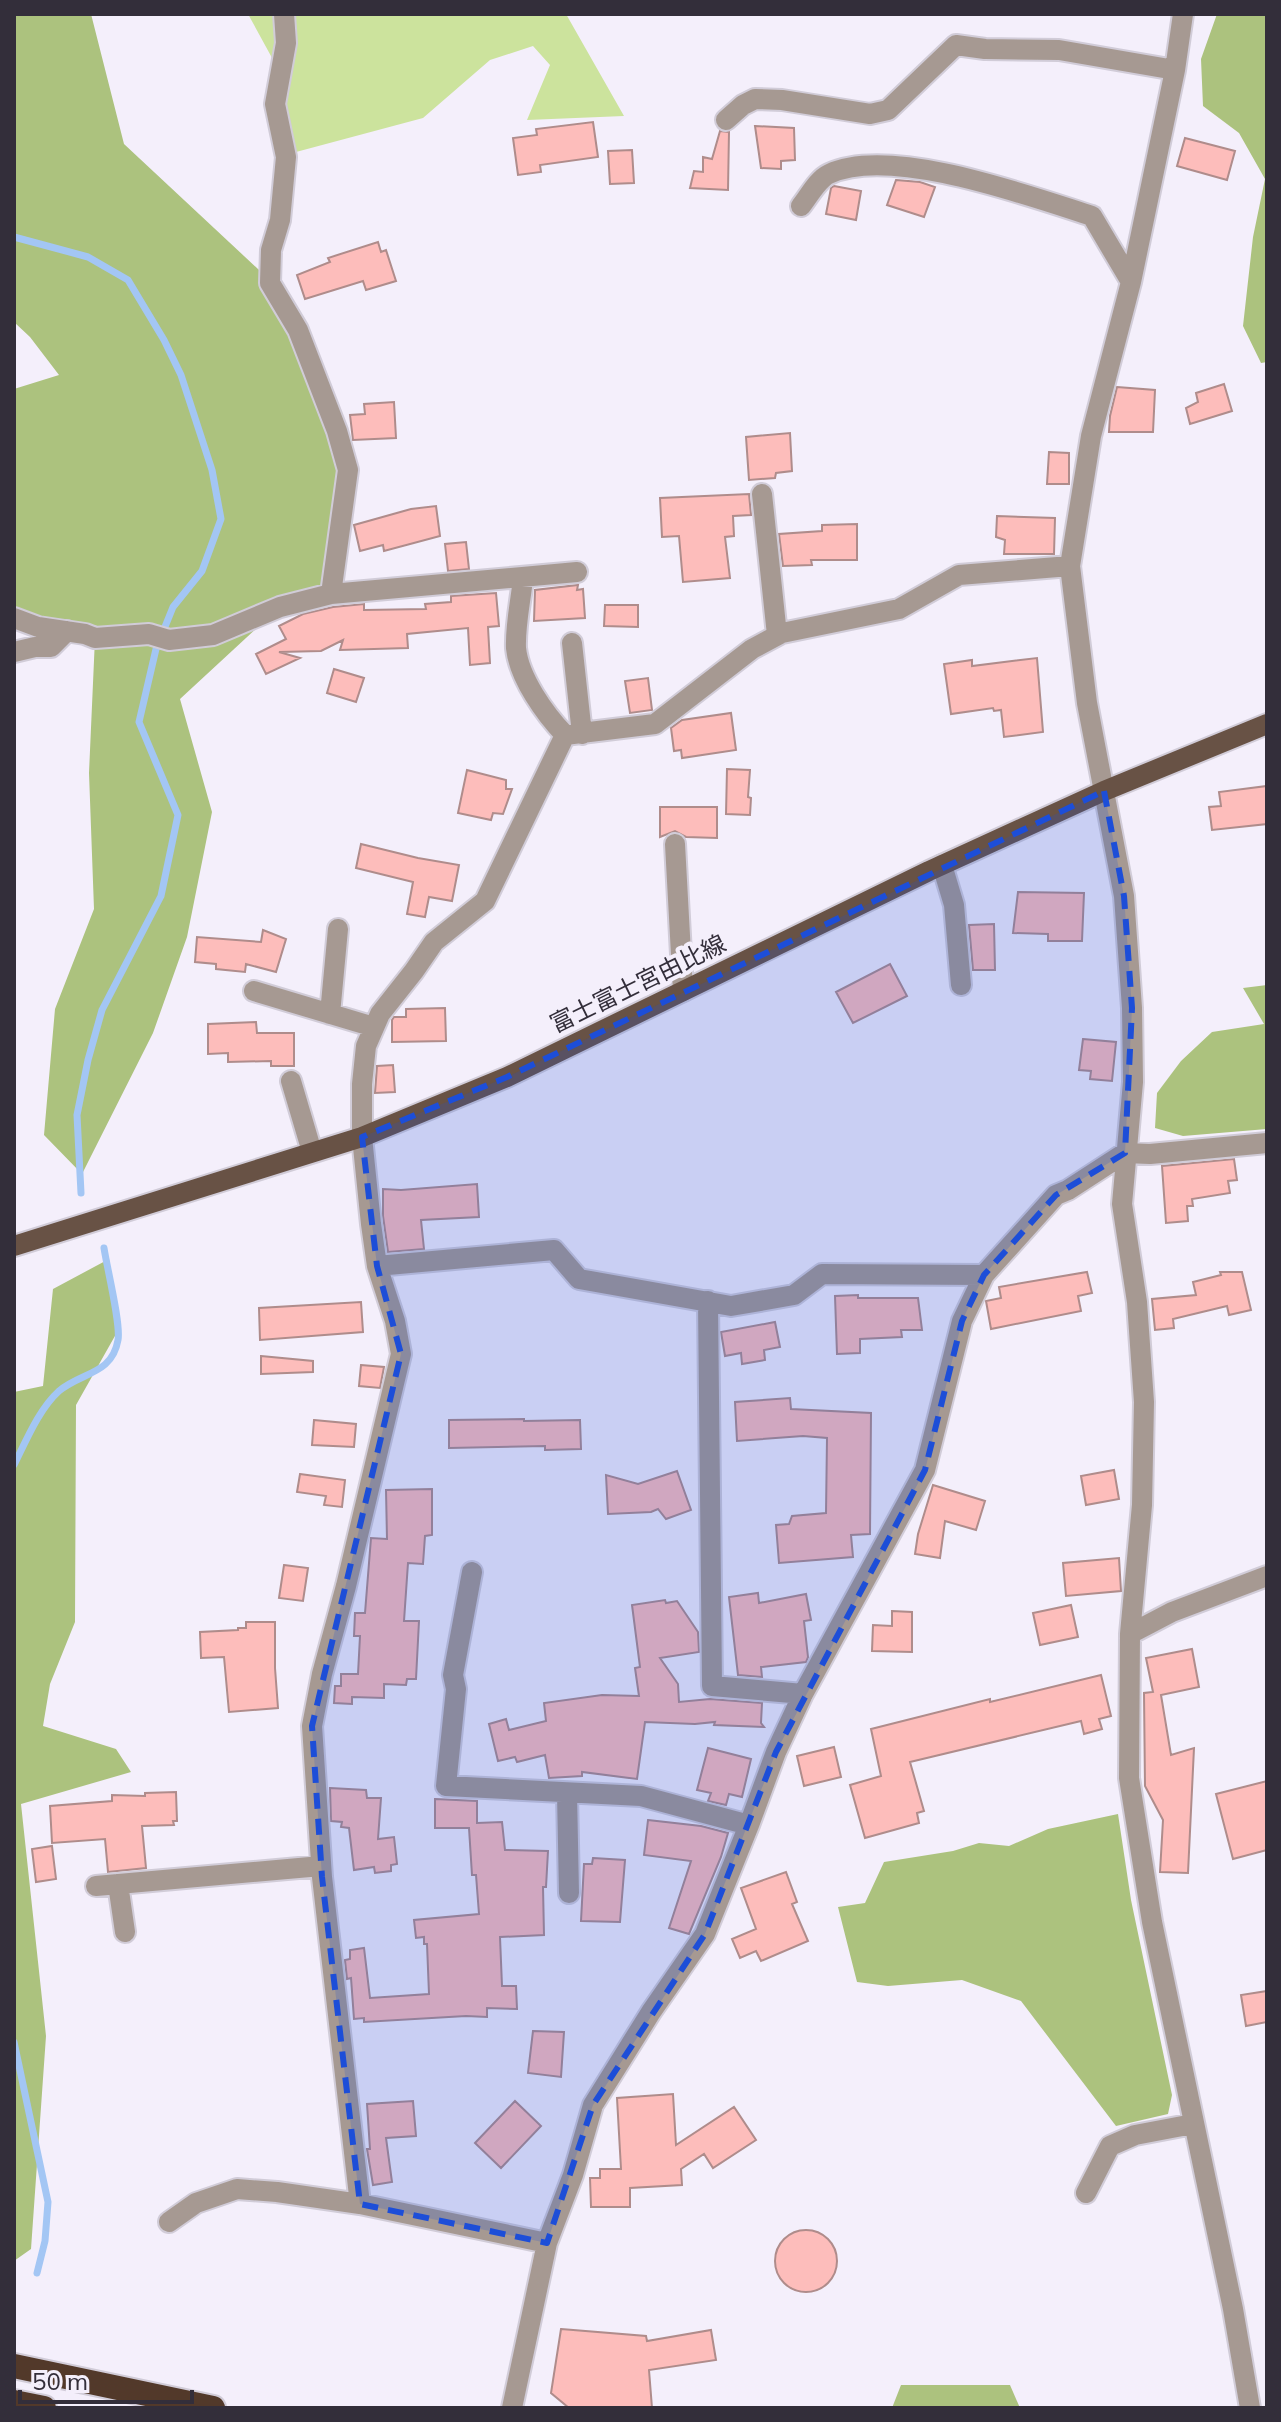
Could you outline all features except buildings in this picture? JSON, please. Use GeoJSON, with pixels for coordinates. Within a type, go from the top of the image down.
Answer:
{"type":"FeatureCollection","features":[{"type":"Feature","properties":{"kind":"highway"},"geometry":{"type":"LineString","coordinates":[[14,2366],[213,2408]]}},
{"type":"Feature","properties":{"kind":"highway"},"geometry":{"type":"LineString","coordinates":[[14,2402],[44,2408]]}},
{"type":"Feature","properties":{"kind":"main road","name":"富士富士宮由比線"},"geometry":{"type":"LineString","coordinates":[[14,1246],[362,1137],[507,1077],[942,865],[1104,791],[1267,724]]}},
{"type":"Feature","properties":{"kind":"street"},"geometry":{"type":"LineString","coordinates":[[284,14],[286,43],[275,104],[286,157],[280,220],[271,250],[270,283],[298,330],[337,431],[348,470],[331,594]]}},
{"type":"Feature","properties":{"kind":"street"},"geometry":{"type":"LineString","coordinates":[[1183,14],[1175,70],[1131,282],[1091,436],[1070,566],[1087,703],[1124,896],[1130,965],[1133,1082],[1122,1204],[1137,1302],[1144,1402],[1142,1505],[1130,1634],[1129,1778],[1152,1922],[1233,2309],[1250,2408]]}},
{"type":"Feature","properties":{"kind":"street"},"geometry":{"type":"LineString","coordinates":[[726,120],[755,99],[782,100],[870,114],[888,110],[956,45],[985,49],[1059,50],[1175,70]]}},
{"type":"Feature","properties":{"kind":"street"},"geometry":{"type":"LineString","coordinates":[[801,206],[826,175],[854,165],[888,165],[990,183],[1092,216],[1131,282]]}},
{"type":"Feature","properties":{"kind":"street"},"geometry":{"type":"LineString","coordinates":[[762,494],[777,635]]}},
{"type":"Feature","properties":{"kind":"street"},"geometry":{"type":"LineString","coordinates":[[523,578],[516,649],[527,682],[542,710],[573,734],[655,724],[752,649],[777,635],[899,609],[959,575],[1070,566]]}},
{"type":"Feature","properties":{"kind":"street"},"geometry":{"type":"LineString","coordinates":[[14,618],[38,627],[95,638],[213,635],[280,607],[331,594],[577,572]]}},
{"type":"Feature","properties":{"kind":"street"},"geometry":{"type":"LineString","coordinates":[[14,652],[51,647],[67,631]]}},
{"type":"Feature","properties":{"kind":"street"},"geometry":{"type":"LineString","coordinates":[[360,2204],[321,1866],[312,1726],[401,1354],[395,1321],[377,1266],[362,1137],[366,1046],[380,1014],[434,942],[485,901],[573,734],[572,643]]}},
{"type":"Feature","properties":{"kind":"street"},"geometry":{"type":"LineString","coordinates":[[675,844],[683,991]]}},
{"type":"Feature","properties":{"kind":"street"},"geometry":{"type":"LineString","coordinates":[[942,865],[954,905],[961,985]]}},
{"type":"Feature","properties":{"kind":"street"},"geometry":{"type":"LineString","coordinates":[[330,1014],[338,929]]}},
{"type":"Feature","properties":{"kind":"street"},"geometry":{"type":"LineString","coordinates":[[254,991],[374,1027]]}},
{"type":"Feature","properties":{"kind":"street"},"geometry":{"type":"LineString","coordinates":[[291,1081],[312,1152]]}},
{"type":"Feature","properties":{"kind":"street"},"geometry":{"type":"LineString","coordinates":[[512,2408],[547,2243],[573,2175],[593,2105],[651,2012],[705,1934],[776,1752],[803,1694],[925,1470],[962,1321],[984,1275],[1056,1195],[1125,1153],[1150,1154],[1267,1143]]}},
{"type":"Feature","properties":{"kind":"street"},"geometry":{"type":"LineString","coordinates":[[377,1266],[554,1250],[579,1279],[731,1306],[794,1295],[822,1274],[984,1275]]}},
{"type":"Feature","properties":{"kind":"street"},"geometry":{"type":"LineString","coordinates":[[708,1301],[712,1686],[803,1694]]}},
{"type":"Feature","properties":{"kind":"street"},"geometry":{"type":"LineString","coordinates":[[472,1572],[453,1675],[456,1689],[446,1786],[641,1796],[749,1825]]}},
{"type":"Feature","properties":{"kind":"street"},"geometry":{"type":"LineString","coordinates":[[1130,1634],[1172,1612],[1267,1576]]}},
{"type":"Feature","properties":{"kind":"street"},"geometry":{"type":"LineString","coordinates":[[567,1793],[569,1893]]}},
{"type":"Feature","properties":{"kind":"street"},"geometry":{"type":"LineString","coordinates":[[96,1886],[321,1866]]}},
{"type":"Feature","properties":{"kind":"street"},"geometry":{"type":"LineString","coordinates":[[118,1884],[125,1932]]}},
{"type":"Feature","properties":{"kind":"street"},"geometry":{"type":"LineString","coordinates":[[1086,2193],[1110,2146],[1135,2135],[1193,2124]]}},
{"type":"Feature","properties":{"kind":"street"},"geometry":{"type":"LineString","coordinates":[[169,2222],[196,2203],[237,2189],[360,2204],[547,2243]]}},
{"type":"Feature","properties":{"kind":"highlighted area"},"geometry":{"type":"Polygon","coordinates":[[[1104,791],[1124,896],[1132,1008],[1125,1153],[1056,1195],[984,1275],[962,1321],[925,1470],[776,1752],[705,1934],[593,2105],[547,2243],[360,2204],[322,1877],[312,1726],[401,1354],[377,1266],[362,1137],[507,1077],[1104,791]]]}},
{"type":"Feature","properties":{"kind":"green space"},"geometry":{"type":"Polygon","coordinates":[[[14,14],[91,14],[124,144],[274,284],[344,456],[330,586],[287,600],[180,699],[212,812],[187,937],[153,1033],[82,1174],[44,1135],[55,1009],[94,909],[89,773],[95,638],[38,627],[14,630],[14,389],[59,375],[30,337],[14,322],[14,14]]]}},
{"type":"Feature","properties":{"kind":"green space"},"geometry":{"type":"Polygon","coordinates":[[[248,14],[566,14],[624,116],[527,120],[550,65],[533,46],[490,60],[423,118],[296,152],[277,67],[248,14]]]}},
{"type":"Feature","properties":{"kind":"green space"},"geometry":{"type":"Polygon","coordinates":[[[1217,14],[1267,14],[1267,362],[1261,363],[1243,326],[1253,237],[1265,179],[1239,133],[1203,106],[1201,59],[1217,14]]]}},
{"type":"Feature","properties":{"kind":"green space"},"geometry":{"type":"Polygon","coordinates":[[[1267,985],[1267,1129],[1183,1136],[1155,1128],[1157,1093],[1181,1061],[1212,1032],[1264,1024],[1243,988],[1267,985]]]}},
{"type":"Feature","properties":{"kind":"green space"},"geometry":{"type":"Polygon","coordinates":[[[109,1259],[120,1327],[76,1405],[75,1622],[50,1684],[43,1726],[116,1749],[131,1772],[21,1804],[46,2036],[31,2249],[14,2261],[14,1392],[43,1386],[53,1289],[109,1259]]]}},
{"type":"Feature","properties":{"kind":"green space"},"geometry":{"type":"Polygon","coordinates":[[[1118,1814],[1131,1900],[1172,2095],[1168,2114],[1116,2126],[1021,2001],[962,1980],[888,1986],[857,1982],[838,1907],[865,1903],[884,1862],[953,1851],[979,1843],[1009,1846],[1048,1829],[1118,1814]]]}},
{"type":"Feature","properties":{"kind":"green space"},"geometry":{"type":"Polygon","coordinates":[[[901,2385],[1010,2385],[1020,2408],[892,2408],[901,2385]]]}},
{"type":"Feature","properties":{"kind":"waterway"},"geometry":{"type":"LineString","coordinates":[[14,237],[88,257],[128,280],[181,375],[212,470],[221,519],[202,571],[173,607],[156,649],[139,722],[178,815],[161,896],[102,1010],[88,1060],[77,1115],[81,1193]]}},
{"type":"Feature","properties":{"kind":"waterway"},"geometry":{"type":"LineString","coordinates":[[14,1465],[52,1398],[68,1385],[102,1367],[115,1351],[118,1322],[104,1248]]}},
{"type":"Feature","properties":{"kind":"waterway"},"geometry":{"type":"LineString","coordinates":[[14,2042],[48,2202],[45,2241],[37,2273]]}}]}
